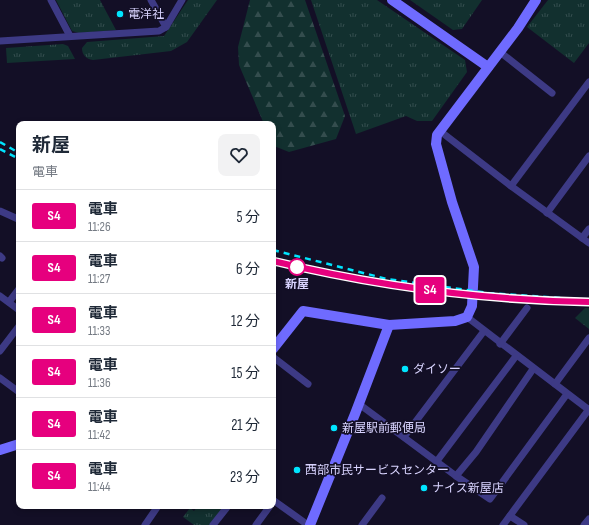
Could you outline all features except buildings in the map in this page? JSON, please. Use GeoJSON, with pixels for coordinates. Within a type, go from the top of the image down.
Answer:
{"type":"FeatureCollection","features":[{"type":"Feature","properties":{"kind":"street"},"geometry":{"type":"LineString","coordinates":[[50,0],[70,36]]}},
{"type":"Feature","properties":{"kind":"street"},"geometry":{"type":"LineString","coordinates":[[151,0],[166,27]]}},
{"type":"Feature","properties":{"kind":"street"},"geometry":{"type":"LineString","coordinates":[[0,41],[160,31],[166,27],[182,0]]}},
{"type":"Feature","properties":{"kind":"street"},"geometry":{"type":"LineString","coordinates":[[392,0],[488,67]]}},
{"type":"Feature","properties":{"kind":"street"},"geometry":{"type":"LineString","coordinates":[[276,345],[304,311],[389,325],[455,321],[467,317],[472,306],[474,267],[452,202],[436,144],[440,131],[518,28],[533,1]]}},
{"type":"Feature","properties":{"kind":"street"},"geometry":{"type":"LineString","coordinates":[[500,52],[552,93]]}},
{"type":"Feature","properties":{"kind":"street"},"geometry":{"type":"LineString","coordinates":[[511,186],[589,82]]}},
{"type":"Feature","properties":{"kind":"street"},"geometry":{"type":"LineString","coordinates":[[440,131],[511,186],[589,243]]}},
{"type":"Feature","properties":{"kind":"street"},"geometry":{"type":"LineString","coordinates":[[547,213],[589,156]]}},
{"type":"Feature","properties":{"kind":"street"},"geometry":{"type":"LineString","coordinates":[[0,211],[16,218]]}},
{"type":"Feature","properties":{"kind":"street"},"geometry":{"type":"LineString","coordinates":[[582,238],[589,229]]}},
{"type":"Feature","properties":{"kind":"street"},"geometry":{"type":"LineString","coordinates":[[9,302],[16,293]]}},
{"type":"Feature","properties":{"kind":"street"},"geometry":{"type":"LineString","coordinates":[[0,296],[16,308]]}},
{"type":"Feature","properties":{"kind":"street"},"geometry":{"type":"LineString","coordinates":[[500,344],[527,308]]}},
{"type":"Feature","properties":{"kind":"street"},"geometry":{"type":"LineString","coordinates":[[467,317],[500,344],[589,410],[504,525]]}},
{"type":"Feature","properties":{"kind":"street"},"geometry":{"type":"LineString","coordinates":[[276,504],[309,525],[359,404],[389,325]]}},
{"type":"Feature","properties":{"kind":"street"},"geometry":{"type":"LineString","coordinates":[[0,351],[16,330]]}},
{"type":"Feature","properties":{"kind":"street"},"geometry":{"type":"LineString","coordinates":[[404,437],[484,331]]}},
{"type":"Feature","properties":{"kind":"street"},"geometry":{"type":"LineString","coordinates":[[555,384],[589,338]]}},
{"type":"Feature","properties":{"kind":"street"},"geometry":{"type":"LineString","coordinates":[[437,461],[516,356]]}},
{"type":"Feature","properties":{"kind":"street"},"geometry":{"type":"LineString","coordinates":[[276,359],[308,384]]}},
{"type":"Feature","properties":{"kind":"street"},"geometry":{"type":"LineString","coordinates":[[456,476],[476,452],[533,369]]}},
{"type":"Feature","properties":{"kind":"street"},"geometry":{"type":"LineString","coordinates":[[0,378],[16,390]]}},
{"type":"Feature","properties":{"kind":"street"},"geometry":{"type":"LineString","coordinates":[[359,404],[456,476],[490,499],[568,394]]}},
{"type":"Feature","properties":{"kind":"street"},"geometry":{"type":"LineString","coordinates":[[0,450],[16,445]]}},
{"type":"Feature","properties":{"kind":"street"},"geometry":{"type":"LineString","coordinates":[[362,525],[382,498]]}},
{"type":"Feature","properties":{"kind":"street"},"geometry":{"type":"LineString","coordinates":[[145,525],[156,509]]}},
{"type":"Feature","properties":{"kind":"street"},"geometry":{"type":"LineString","coordinates":[[213,525],[226,509]]}},
{"type":"Feature","properties":{"kind":"street"},"geometry":{"type":"LineString","coordinates":[[256,525],[268,509]]}},
{"type":"Feature","properties":{"kind":"street"},"geometry":{"type":"LineString","coordinates":[[510,516],[524,525]]}},
{"type":"Feature","properties":{"kind":"street"},"geometry":{"type":"LineString","coordinates":[[584,525],[589,518]]}},
{"type":"Feature","properties":{"kind":"green space"},"geometry":{"type":"Polygon","coordinates":[[[56,0],[100,0],[116,30],[79,33],[72,31],[56,0]]]}},
{"type":"Feature","properties":{"kind":"green space"},"geometry":{"type":"Polygon","coordinates":[[[188,0],[217,0],[187,42],[171,51],[93,60],[86,58],[84,55],[82,48],[87,42],[164,36],[188,0]]]}},
{"type":"Feature","properties":{"kind":"green space"},"geometry":{"type":"Polygon","coordinates":[[[250,0],[305,0],[345,116],[336,139],[289,152],[276,147],[276,121],[263,121],[239,65],[238,47],[250,0]]]}},
{"type":"Feature","properties":{"kind":"green space"},"geometry":{"type":"Polygon","coordinates":[[[311,0],[377,0],[465,60],[467,72],[432,121],[417,121],[406,116],[356,134],[311,0]]]}},
{"type":"Feature","properties":{"kind":"green space"},"geometry":{"type":"Polygon","coordinates":[[[410,0],[482,0],[462,29],[453,30],[410,0]]]}},
{"type":"Feature","properties":{"kind":"green space"},"geometry":{"type":"Polygon","coordinates":[[[548,0],[589,0],[589,43],[574,63],[527,27],[548,0]]]}},
{"type":"Feature","properties":{"kind":"green space"},"geometry":{"type":"Polygon","coordinates":[[[63,44],[68,46],[75,59],[7,63],[6,48],[63,44]]]}},
{"type":"Feature","properties":{"kind":"green space"},"geometry":{"type":"Polygon","coordinates":[[[585,308],[589,308],[589,329],[575,318],[585,308]]]}},
{"type":"Feature","properties":{"kind":"green space"},"geometry":{"type":"Polygon","coordinates":[[[189,509],[194,511],[196,509],[222,509],[211,525],[194,525],[183,517],[189,509]]]}},
{"type":"Feature","properties":{"kind":"railway"},"geometry":{"type":"LineString","coordinates":[[0,142],[16,151]]}},
{"type":"Feature","properties":{"kind":"railway"},"geometry":{"type":"LineString","coordinates":[[0,149],[16,157]]}},
{"type":"Feature","properties":{"kind":"railway"},"geometry":{"type":"LineString","coordinates":[[276,251],[387,279],[489,293],[589,300]]}},
{"type":"Feature","properties":{"kind":"railway"},"geometry":{"type":"LineString","coordinates":[[276,262],[341,277],[383,284]]}},
{"type":"Feature","properties":{"kind":"train","name":"S4"},"geometry":{"type":"LineString","coordinates":[[276,262],[341,277],[444,292],[541,301],[589,302]]}},
{"type":"Feature","properties":{"kind":"place","name":"電洋社"},"geometry":{"type":"Point","coordinates":[120,14]}},
{"type":"Feature","properties":{"kind":"place","name":"新屋"},"geometry":{"type":"Point","coordinates":[297,267]}},
{"type":"Feature","properties":{"kind":"place","name":"ダイソー"},"geometry":{"type":"Point","coordinates":[405,369]}},
{"type":"Feature","properties":{"kind":"place","name":"新屋駅前郵便局"},"geometry":{"type":"Point","coordinates":[334,428]}},
{"type":"Feature","properties":{"kind":"place","name":"西部市民サービスセンター"},"geometry":{"type":"Point","coordinates":[297,470]}},
{"type":"Feature","properties":{"kind":"place","name":"ナイス新屋店"},"geometry":{"type":"Point","coordinates":[424,488]}}]}
